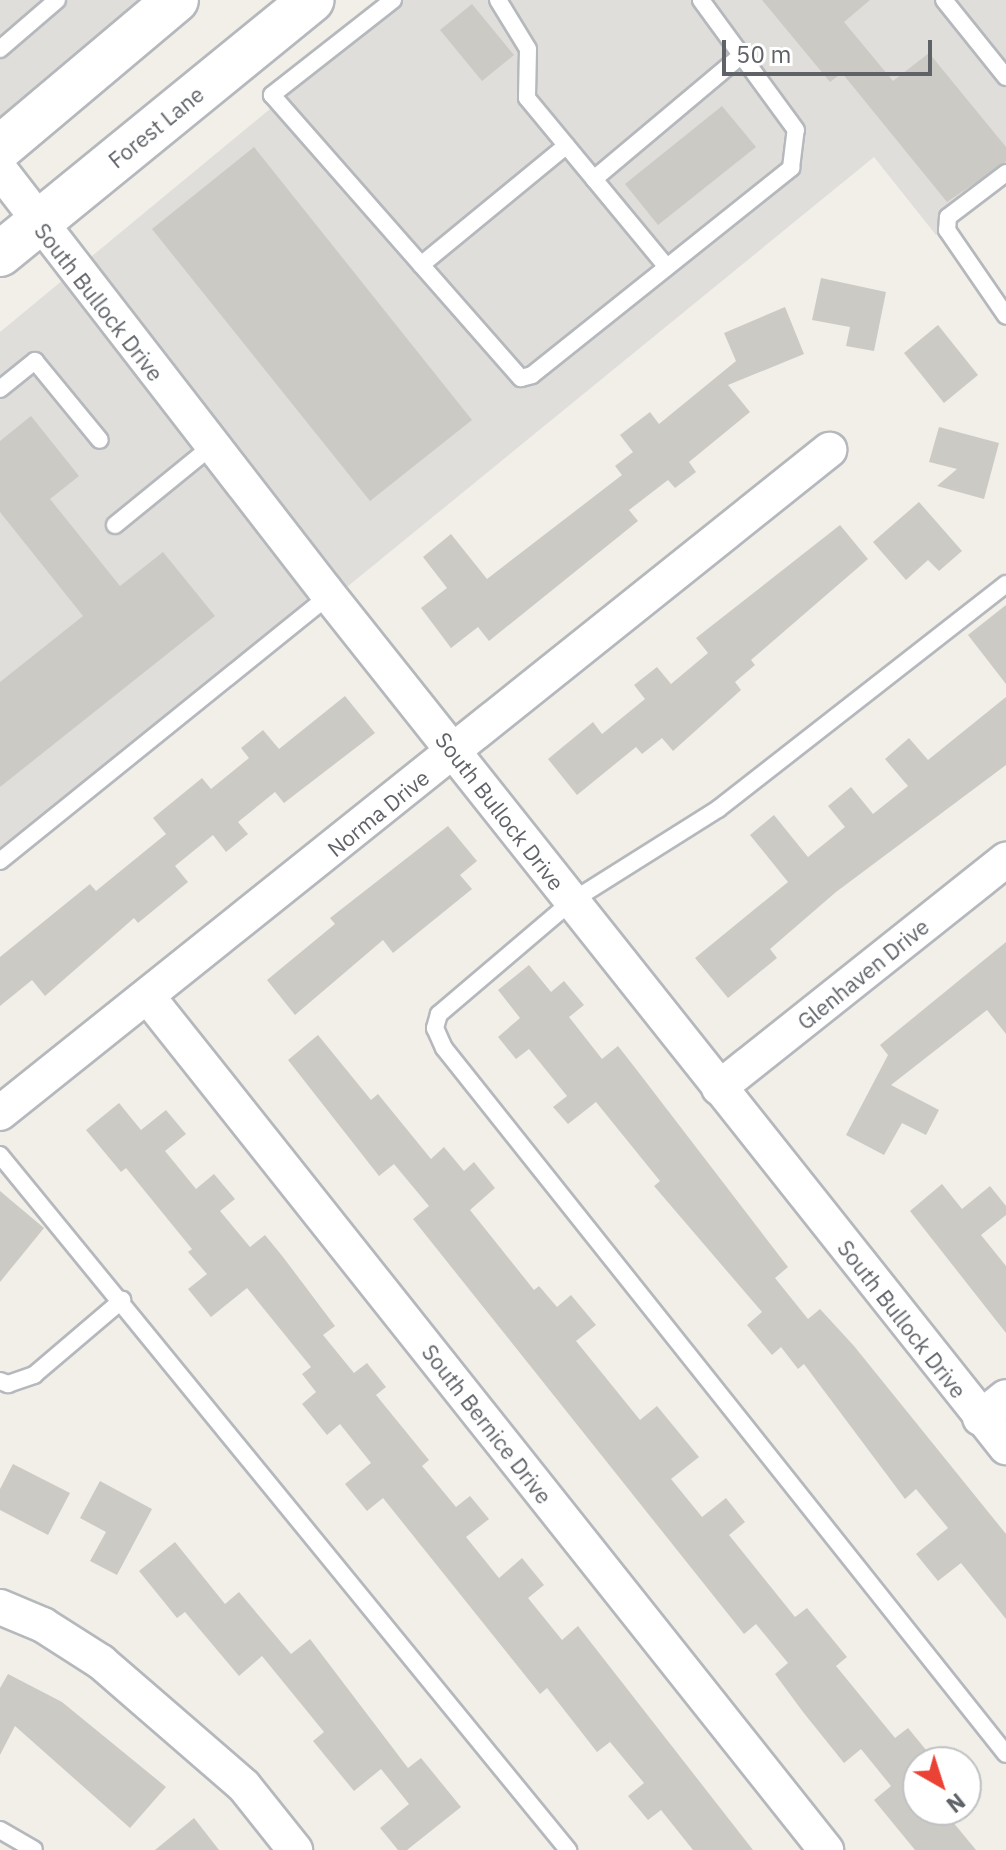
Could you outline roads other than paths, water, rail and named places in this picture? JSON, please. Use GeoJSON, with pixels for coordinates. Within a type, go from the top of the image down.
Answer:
{"type":"FeatureCollection","features":[{"type":"Feature","properties":{"kind":"main road"},"geometry":{"type":"LineString","coordinates":[[0,148],[176,0]]}},
{"type":"Feature","properties":{"kind":"main road","name":"Forest Lane"},"geometry":{"type":"LineString","coordinates":[[0,254],[311,0]]}},
{"type":"Feature","properties":{"kind":"street","name":"South Bullock Drive"},"geometry":{"type":"LineString","coordinates":[[0,170],[36,223],[719,1088],[993,1408],[1006,1447]]}},
{"type":"Feature","properties":{"kind":"street","name":"Norma Drive"},"geometry":{"type":"LineString","coordinates":[[0,1113],[829,450]]}},
{"type":"Feature","properties":{"kind":"street","name":"Glenhaven Drive"},"geometry":{"type":"LineString","coordinates":[[719,1088],[1006,860]]}},
{"type":"Feature","properties":{"kind":"street","name":"South Bernice Drive"},"geometry":{"type":"LineString","coordinates":[[148,997],[826,1850]]}},
{"type":"Feature","properties":{"kind":"street"},"geometry":{"type":"LineString","coordinates":[[0,1607],[43,1625],[101,1662],[244,1786],[295,1850]]}},
{"type":"Feature","properties":{"kind":"lane"},"geometry":{"type":"LineString","coordinates":[[0,49],[57,0]]}},
{"type":"Feature","properties":{"kind":"lane"},"geometry":{"type":"LineString","coordinates":[[393,0],[272,95],[521,378],[532,375],[791,168],[796,130],[701,0]]}},
{"type":"Feature","properties":{"kind":"lane"},"geometry":{"type":"LineString","coordinates":[[498,0],[528,49],[527,98],[667,267]]}},
{"type":"Feature","properties":{"kind":"lane"},"geometry":{"type":"LineString","coordinates":[[944,0],[1006,77]]}},
{"type":"Feature","properties":{"kind":"lane"},"geometry":{"type":"LineString","coordinates":[[594,179],[742,55]]}},
{"type":"Feature","properties":{"kind":"lane"},"geometry":{"type":"LineString","coordinates":[[421,265],[566,146]]}},
{"type":"Feature","properties":{"kind":"lane"},"geometry":{"type":"LineString","coordinates":[[1006,173],[948,217],[947,230],[1006,316]]}},
{"type":"Feature","properties":{"kind":"lane"},"geometry":{"type":"LineString","coordinates":[[0,389],[35,361],[100,440]]}},
{"type":"Feature","properties":{"kind":"lane"},"geometry":{"type":"LineString","coordinates":[[115,525],[212,446]]}},
{"type":"Feature","properties":{"kind":"lane"},"geometry":{"type":"LineString","coordinates":[[1006,584],[764,776],[572,901],[439,1014],[435,1028],[444,1048],[1006,1754]]}},
{"type":"Feature","properties":{"kind":"lane"},"geometry":{"type":"LineString","coordinates":[[0,861],[329,596]]}},
{"type":"Feature","properties":{"kind":"lane"},"geometry":{"type":"LineString","coordinates":[[0,1155],[122,1300],[568,1850]]}},
{"type":"Feature","properties":{"kind":"lane"},"geometry":{"type":"LineString","coordinates":[[0,1381],[8,1384],[34,1375],[122,1300]]}},
{"type":"Feature","properties":{"kind":"lane"},"geometry":{"type":"LineString","coordinates":[[0,1830],[34,1850]]}}]}
